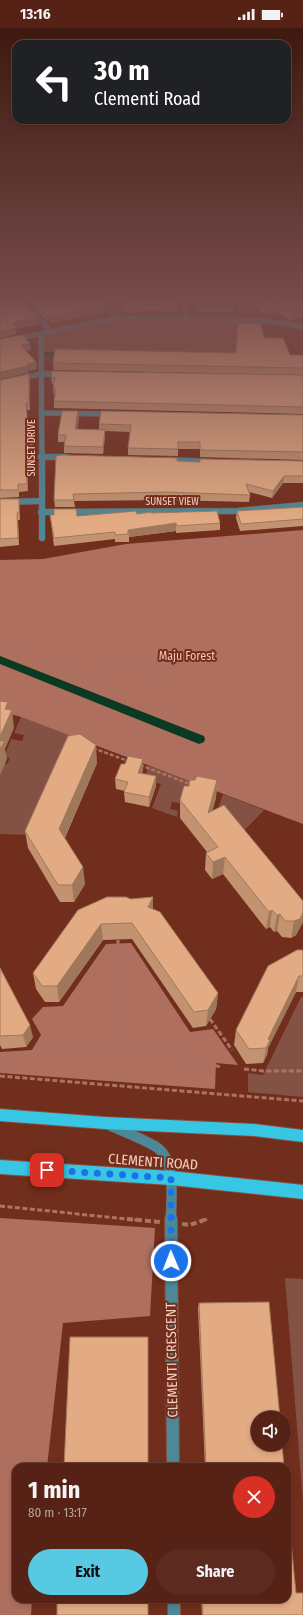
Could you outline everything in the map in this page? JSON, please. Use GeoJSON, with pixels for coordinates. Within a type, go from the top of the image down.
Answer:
{"type":"FeatureCollection","features":[{"type":"Feature","properties":{"kind":"main road"},"geometry":{"type":"LineString","coordinates":[[0,1115],[105,1123],[254,1130],[303,1136]]}},
{"type":"Feature","properties":{"kind":"main road","name":"CLEMENTI ROAD"},"geometry":{"type":"LineString","coordinates":[[0,1167],[171,1178],[303,1192]]}},
{"type":"Feature","properties":{"kind":"street"},"geometry":{"type":"LineString","coordinates":[[0,383],[41,374],[65,374]]}},
{"type":"Feature","properties":{"kind":"street","name":"SUNSET DRIVE"},"geometry":{"type":"LineString","coordinates":[[41,374],[42,538]]}},
{"type":"Feature","properties":{"kind":"street"},"geometry":{"type":"LineString","coordinates":[[41,413],[113,414]]}},
{"type":"Feature","properties":{"kind":"street"},"geometry":{"type":"LineString","coordinates":[[41,457],[76,458]]}},
{"type":"Feature","properties":{"kind":"street"},"geometry":{"type":"LineString","coordinates":[[164,460],[220,462]]}},
{"type":"Feature","properties":{"kind":"street"},"geometry":{"type":"LineString","coordinates":[[0,502],[41,501]]}},
{"type":"Feature","properties":{"kind":"street","name":"SUNSET VIEW"},"geometry":{"type":"LineString","coordinates":[[41,512],[237,511],[303,505]]}},
{"type":"Feature","properties":{"kind":"street","name":"CLEMENTI CRESCENT"},"geometry":{"type":"LineString","coordinates":[[105,1123],[159,1148],[168,1159],[171,1178],[170,1223],[173,1463]]}},
{"type":"Feature","properties":{"kind":"street"},"geometry":{"type":"LineString","coordinates":[[174,1603],[174,1615]]}},
{"type":"Feature","properties":{"kind":"path"},"geometry":{"type":"LineString","coordinates":[[0,649],[18,652],[32,660],[127,696]]}},
{"type":"Feature","properties":{"kind":"path"},"geometry":{"type":"LineString","coordinates":[[61,671],[79,674],[98,672],[113,664],[151,672],[205,666]]}},
{"type":"Feature","properties":{"kind":"path"},"geometry":{"type":"LineString","coordinates":[[90,747],[132,762]]}},
{"type":"Feature","properties":{"kind":"path"},"geometry":{"type":"LineString","coordinates":[[139,765],[195,786]]}},
{"type":"Feature","properties":{"kind":"path"},"geometry":{"type":"LineString","coordinates":[[116,1050],[120,1024],[118,940]]}},
{"type":"Feature","properties":{"kind":"path"},"geometry":{"type":"LineString","coordinates":[[210,1019],[232,1050]]}},
{"type":"Feature","properties":{"kind":"path"},"geometry":{"type":"LineString","coordinates":[[0,1055],[6,1056],[51,1050],[156,1050],[173,1052],[220,1067]]}},
{"type":"Feature","properties":{"kind":"path"},"geometry":{"type":"LineString","coordinates":[[244,1069],[263,1071],[303,1071]]}},
{"type":"Feature","properties":{"kind":"path"},"geometry":{"type":"LineString","coordinates":[[0,1076],[303,1101]]}},
{"type":"Feature","properties":{"kind":"path"},"geometry":{"type":"LineString","coordinates":[[0,1206],[190,1225],[206,1219]]}},
{"type":"Feature","properties":{"kind":"shaded area"},"geometry":{"type":"Polygon","coordinates":[[[21,717],[93,744],[31,835],[0,834],[0,763],[7,764],[10,758],[4,757],[11,739],[22,741],[24,735],[14,733],[21,717]]]}},
{"type":"Feature","properties":{"kind":"shaded area"},"geometry":{"type":"Polygon","coordinates":[[[149,766],[193,782],[181,803],[172,802],[170,809],[178,811],[177,817],[152,808],[161,784],[143,780],[149,766]]]}},
{"type":"Feature","properties":{"kind":"shaded area"},"geometry":{"type":"Polygon","coordinates":[[[223,794],[264,810],[240,835],[218,809],[223,794]]]}},
{"type":"Feature","properties":{"kind":"shaded area"},"geometry":{"type":"Polygon","coordinates":[[[301,997],[303,997],[303,1097],[248,1092],[248,1073],[263,1075],[301,997]]]}},
{"type":"Feature","properties":{"kind":"shaded area"},"geometry":{"type":"Polygon","coordinates":[[[285,1278],[303,1279],[303,1502],[285,1278]]]}},
{"type":"Feature","properties":{"kind":"green space","name":"Maju Forest"},"geometry":{"type":"Polygon","coordinates":[[[303,530],[303,824],[21,717],[0,711],[0,560],[43,559],[126,544],[303,530]]]}},
{"type":"Feature","properties":{"kind":"green space"},"geometry":{"type":"Polygon","coordinates":[[[131,943],[190,1032],[213,1029],[238,1065],[216,1063],[215,1089],[0,1073],[0,1052],[32,1050],[41,1035],[32,1019],[43,1007],[63,1006],[106,944],[131,943]]]}},
{"type":"Feature","properties":{"kind":"green space"},"geometry":{"type":"Polygon","coordinates":[[[0,1218],[155,1228],[150,1316],[63,1323],[47,1463],[12,1463],[12,1603],[32,1603],[31,1615],[0,1615],[0,1218]]]}},
{"type":"Feature","properties":{"kind":"building"},"geometry":{"type":"Polygon","coordinates":[[[52,373],[303,375],[303,407],[54,401],[56,388],[53,388],[55,377],[51,377],[52,373]]]}},
{"type":"Feature","properties":{"kind":"building"},"geometry":{"type":"Polygon","coordinates":[[[29,374],[29,403],[26,403],[28,431],[32,431],[32,456],[26,457],[27,484],[18,484],[18,490],[0,490],[0,380],[29,374]]]}},
{"type":"Feature","properties":{"kind":"building"},"geometry":{"type":"Polygon","coordinates":[[[62,411],[78,411],[75,429],[105,430],[103,447],[64,446],[66,435],[58,435],[62,411]]]}},
{"type":"Feature","properties":{"kind":"building"},"geometry":{"type":"Polygon","coordinates":[[[101,411],[303,415],[303,452],[200,450],[200,442],[178,442],[178,449],[128,448],[131,425],[99,424],[101,411]]]}},
{"type":"Feature","properties":{"kind":"building"},"geometry":{"type":"Polygon","coordinates":[[[56,456],[177,458],[177,461],[200,462],[200,459],[303,461],[303,476],[284,476],[273,491],[246,484],[250,495],[167,492],[73,494],[74,500],[54,500],[56,456]]]}},
{"type":"Feature","properties":{"kind":"building"},"geometry":{"type":"Polygon","coordinates":[[[0,499],[19,499],[19,513],[17,513],[18,538],[0,539],[0,499]]]}},
{"type":"Feature","properties":{"kind":"building"},"geometry":{"type":"Polygon","coordinates":[[[303,507],[303,519],[241,524],[237,511],[303,507]]]}},
{"type":"Feature","properties":{"kind":"building"},"geometry":{"type":"Polygon","coordinates":[[[54,509],[76,509],[77,516],[136,511],[137,514],[151,512],[217,511],[220,523],[177,526],[176,523],[128,530],[128,534],[115,535],[115,532],[54,538],[50,515],[54,515],[54,509]]]}},
{"type":"Feature","properties":{"kind":"building"},"geometry":{"type":"Polygon","coordinates":[[[0,701],[8,702],[5,709],[12,710],[0,736],[0,701]]]}},
{"type":"Feature","properties":{"kind":"building"},"geometry":{"type":"Polygon","coordinates":[[[80,734],[96,745],[59,829],[83,867],[72,885],[58,885],[25,831],[68,736],[80,734]]]}},
{"type":"Feature","properties":{"kind":"building"},"geometry":{"type":"Polygon","coordinates":[[[0,741],[4,741],[0,750],[0,741]]]}},
{"type":"Feature","properties":{"kind":"building"},"geometry":{"type":"Polygon","coordinates":[[[128,756],[143,759],[138,773],[156,776],[149,797],[124,792],[128,782],[115,779],[121,764],[125,764],[128,756]]]}},
{"type":"Feature","properties":{"kind":"building"},"geometry":{"type":"Polygon","coordinates":[[[197,776],[217,780],[208,813],[224,805],[303,901],[303,912],[300,919],[285,921],[280,914],[277,915],[272,910],[269,912],[225,857],[213,862],[206,853],[218,847],[180,800],[184,786],[189,786],[190,780],[195,780],[197,776]]]}},
{"type":"Feature","properties":{"kind":"building"},"geometry":{"type":"Polygon","coordinates":[[[107,897],[126,897],[131,899],[153,897],[148,907],[160,912],[218,993],[208,1010],[194,1012],[132,923],[101,924],[57,986],[42,986],[33,973],[78,910],[107,897]]]}},
{"type":"Feature","properties":{"kind":"building"},"geometry":{"type":"Polygon","coordinates":[[[297,950],[303,950],[303,976],[299,976],[268,1039],[270,1040],[266,1048],[249,1049],[236,1030],[268,966],[297,950]]]}},
{"type":"Feature","properties":{"kind":"building"},"geometry":{"type":"Polygon","coordinates":[[[0,968],[30,1025],[23,1035],[0,1036],[0,968]]]}},
{"type":"Feature","properties":{"kind":"building"},"geometry":{"type":"Polygon","coordinates":[[[269,1302],[279,1411],[251,1411],[251,1451],[283,1451],[284,1463],[206,1463],[199,1303],[269,1302]]]}},
{"type":"Feature","properties":{"kind":"building"},"geometry":{"type":"Polygon","coordinates":[[[70,1337],[148,1337],[148,1463],[64,1463],[70,1337]]]}},
{"type":"Feature","properties":{"kind":"building"},"geometry":{"type":"Polygon","coordinates":[[[291,1541],[296,1593],[303,1593],[303,1615],[203,1615],[202,1603],[291,1603],[291,1541]]]}},
{"type":"Feature","properties":{"kind":"building"},"geometry":{"type":"Polygon","coordinates":[[[57,1603],[148,1603],[148,1615],[57,1615],[57,1603]]]}},
{"type":"Feature","properties":{"kind":"waterway"},"geometry":{"type":"LineString","coordinates":[[0,660],[199,739]]}},
{"type":"Feature","properties":{"kind":"route"},"geometry":{"type":"LineString","coordinates":[[47,1170],[171,1178],[171,1261]]}}]}
